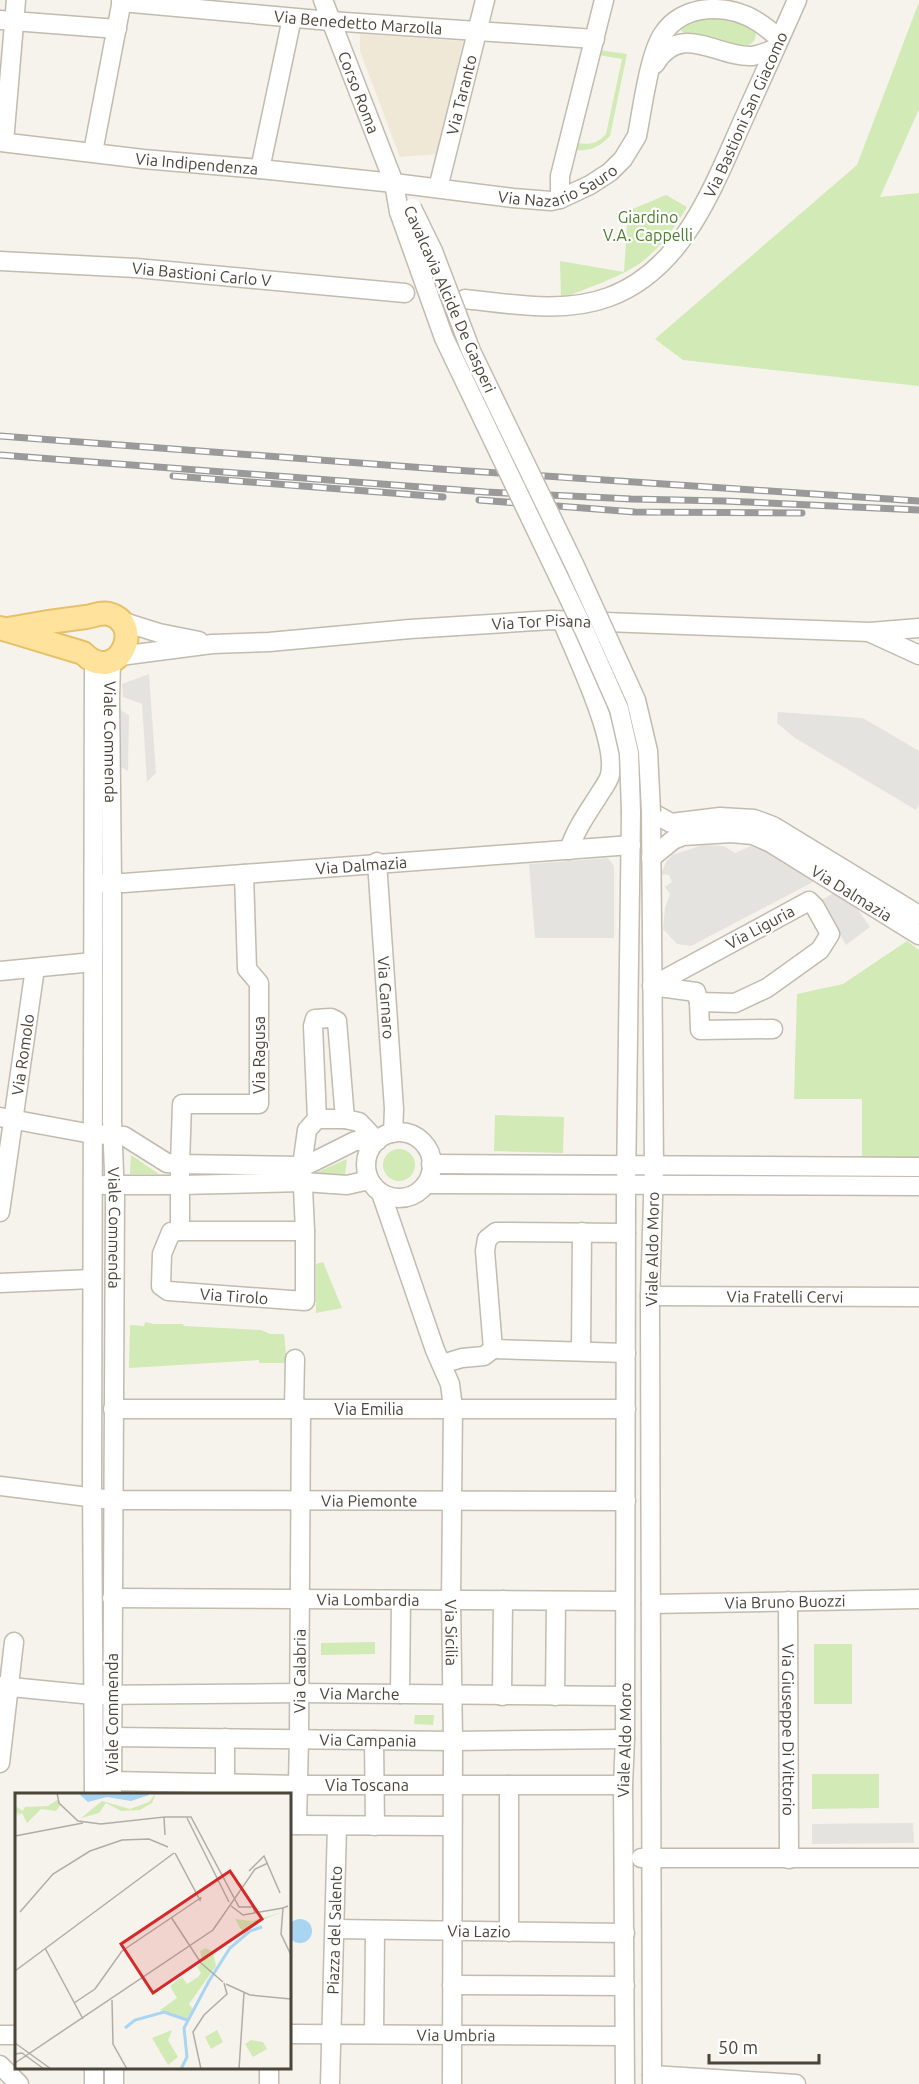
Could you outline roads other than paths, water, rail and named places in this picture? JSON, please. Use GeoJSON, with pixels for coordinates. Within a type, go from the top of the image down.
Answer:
{"type":"FeatureCollection","features":[{"type":"Feature","properties":{"kind":"main road","name":"Via Tor Pisana"},"geometry":{"type":"LineString","coordinates":[[4,629],[66,618],[89,617],[102,613],[121,621]]}},
{"type":"Feature","properties":{"kind":"main road"},"geometry":{"type":"LineString","coordinates":[[89,617],[80,627],[78,640],[102,658],[126,645],[127,632],[121,621]]}},
{"type":"Feature","properties":{"kind":"main road","name":"Via Tor Pisana"},"geometry":{"type":"LineString","coordinates":[[4,629],[102,658]]}},
{"type":"Feature","properties":{"kind":"street"},"geometry":{"type":"LineString","coordinates":[[2,142],[7,20],[16,0]]}},
{"type":"Feature","properties":{"kind":"street","name":"Corso Roma"},"geometry":{"type":"LineString","coordinates":[[323,0],[394,183]]}},
{"type":"Feature","properties":{"kind":"street","name":"Via Taranto"},"geometry":{"type":"LineString","coordinates":[[438,188],[484,0]]}},
{"type":"Feature","properties":{"kind":"street"},"geometry":{"type":"LineString","coordinates":[[560,199],[560,176],[604,0]]}},
{"type":"Feature","properties":{"kind":"street","name":"Via Bastioni San Giacomo"},"geometry":{"type":"LineString","coordinates":[[465,299],[555,307],[609,297],[646,277],[667,257],[695,222],[797,0]]}},
{"type":"Feature","properties":{"kind":"street"},"geometry":{"type":"LineString","coordinates":[[93,152],[122,1]]}},
{"type":"Feature","properties":{"kind":"street","name":"Via Benedetto Marzolla"},"geometry":{"type":"LineString","coordinates":[[122,1],[292,18],[595,39]]}},
{"type":"Feature","properties":{"kind":"street","name":"Via Nazario Sauro"},"geometry":{"type":"LineString","coordinates":[[394,183],[513,198],[550,201],[560,199],[590,185],[610,172],[630,149],[637,136],[650,70],[658,43],[663,33],[685,14],[705,9],[724,9],[756,20],[777,44]]}},
{"type":"Feature","properties":{"kind":"street"},"geometry":{"type":"LineString","coordinates":[[260,169],[292,18]]}},
{"type":"Feature","properties":{"kind":"street"},"geometry":{"type":"LineString","coordinates":[[7,20],[117,29]]}},
{"type":"Feature","properties":{"kind":"street"},"geometry":{"type":"LineString","coordinates":[[650,70],[663,53],[681,43],[716,47],[752,56],[777,44]]}},
{"type":"Feature","properties":{"kind":"street","name":"Via Indipendenza"},"geometry":{"type":"LineString","coordinates":[[2,142],[143,159],[394,183]]}},
{"type":"Feature","properties":{"kind":"street","name":"Cavalcavia Alcide De Gasperi"},"geometry":{"type":"LineString","coordinates":[[394,183],[406,210],[444,338],[585,632],[619,709],[629,753],[632,812]]}},
{"type":"Feature","properties":{"kind":"street","name":"Cavalcavia Alcide De Gasperi"},"geometry":{"type":"LineString","coordinates":[[406,210],[433,252],[471,351],[575,566],[636,700],[648,751],[651,812]]}},
{"type":"Feature","properties":{"kind":"street","name":"Via Bastioni Carlo V"},"geometry":{"type":"LineString","coordinates":[[0,261],[136,268],[405,293]]}},
{"type":"Feature","properties":{"kind":"street","name":"Via Tor Pisana"},"geometry":{"type":"LineString","coordinates":[[121,621],[159,633],[212,644]]}},
{"type":"Feature","properties":{"kind":"street"},"geometry":{"type":"LineString","coordinates":[[561,621],[606,732],[611,754],[610,777],[574,834],[569,850]]}},
{"type":"Feature","properties":{"kind":"street","name":"Via Tor Pisana"},"geometry":{"type":"LineString","coordinates":[[102,658],[212,644],[269,642],[410,629],[561,621],[870,632],[919,628]]}},
{"type":"Feature","properties":{"kind":"street","name":"Via Tor Pisana"},"geometry":{"type":"LineString","coordinates":[[870,632],[919,655]]}},
{"type":"Feature","properties":{"kind":"street","name":"Viale Commenda"},"geometry":{"type":"LineString","coordinates":[[94,1793],[93,883],[102,658]]}},
{"type":"Feature","properties":{"kind":"street","name":"Viale Commenda"},"geometry":{"type":"LineString","coordinates":[[102,658],[110,699],[112,1135],[115,1185],[112,1788]]}},
{"type":"Feature","properties":{"kind":"street","name":"Viale Aldo Moro"},"geometry":{"type":"LineString","coordinates":[[625,2084],[624,1550],[632,812]]}},
{"type":"Feature","properties":{"kind":"street","name":"Viale Aldo Moro"},"geometry":{"type":"LineString","coordinates":[[651,812],[652,2080]]}},
{"type":"Feature","properties":{"kind":"street","name":"Via Dalmazia"},"geometry":{"type":"LineString","coordinates":[[651,812],[671,823],[720,817],[754,819],[772,826],[919,915]]}},
{"type":"Feature","properties":{"kind":"street","name":"Via Dalmazia"},"geometry":{"type":"LineString","coordinates":[[651,858],[673,840],[683,836],[731,832],[753,835],[771,843],[919,935]]}},
{"type":"Feature","properties":{"kind":"street","name":"Via Dalmazia"},"geometry":{"type":"LineString","coordinates":[[93,883],[244,874],[631,844]]}},
{"type":"Feature","properties":{"kind":"street","name":"Via Carnaro"},"geometry":{"type":"LineString","coordinates":[[377,862],[394,1109],[385,1137]]}},
{"type":"Feature","properties":{"kind":"street","name":"Via Ragusa"},"geometry":{"type":"LineString","coordinates":[[180,1164],[182,1104],[259,1104],[259,983],[247,969],[244,874]]}},
{"type":"Feature","properties":{"kind":"street","name":"Via Liguria"},"geometry":{"type":"LineString","coordinates":[[808,901],[815,907],[830,934],[820,950],[767,988],[735,1003],[699,1002],[696,992],[652,986],[808,901]]}},
{"type":"Feature","properties":{"kind":"street"},"geometry":{"type":"LineString","coordinates":[[629,948],[651,948]]}},
{"type":"Feature","properties":{"kind":"street"},"geometry":{"type":"LineString","coordinates":[[0,971],[93,962]]}},
{"type":"Feature","properties":{"kind":"street","name":"Via Romolo"},"geometry":{"type":"LineString","coordinates":[[0,1212],[7,1118],[35,968]]}},
{"type":"Feature","properties":{"kind":"street"},"geometry":{"type":"LineString","coordinates":[[699,1002],[699,1030],[773,1029]]}},
{"type":"Feature","properties":{"kind":"street","name":"Via Tirolo"},"geometry":{"type":"LineString","coordinates":[[180,1231],[171,1232],[162,1254],[161,1286],[168,1291],[305,1301],[303,1174],[307,1130],[317,1119],[313,1026],[315,1019],[331,1018],[337,1021],[345,1119]]}},
{"type":"Feature","properties":{"kind":"street"},"geometry":{"type":"LineString","coordinates":[[7,1118],[92,1134],[124,1136],[167,1163],[303,1174],[347,1185],[369,1180]]}},
{"type":"Feature","properties":{"kind":"street"},"geometry":{"type":"LineString","coordinates":[[317,1119],[345,1119],[359,1122],[385,1137]]}},
{"type":"Feature","properties":{"kind":"street"},"geometry":{"type":"LineString","coordinates":[[92,1185],[181,1185],[303,1174],[311,1163],[355,1141],[402,1132],[420,1140],[430,1155],[431,1164],[426,1184]]}},
{"type":"Feature","properties":{"kind":"street"},"geometry":{"type":"LineString","coordinates":[[385,1137],[370,1149],[366,1159],[366,1169],[369,1180],[381,1193],[391,1197],[410,1196],[426,1184],[919,1167]]}},
{"type":"Feature","properties":{"kind":"street"},"geometry":{"type":"LineString","coordinates":[[180,1164],[180,1231],[305,1231]]}},
{"type":"Feature","properties":{"kind":"street"},"geometry":{"type":"LineString","coordinates":[[431,1164],[627,1176]]}},
{"type":"Feature","properties":{"kind":"street"},"geometry":{"type":"LineString","coordinates":[[653,1176],[919,1186]]}},
{"type":"Feature","properties":{"kind":"street","name":"Via Sicilia"},"geometry":{"type":"LineString","coordinates":[[381,1193],[450,1384],[453,1408],[452,2084]]}},
{"type":"Feature","properties":{"kind":"street"},"geometry":{"type":"LineString","coordinates":[[493,1349],[485,1251],[487,1239],[496,1232],[627,1233]]}},
{"type":"Feature","properties":{"kind":"street"},"geometry":{"type":"LineString","coordinates":[[581,1351],[582,1232]]}},
{"type":"Feature","properties":{"kind":"street"},"geometry":{"type":"LineString","coordinates":[[0,1283],[92,1280]]}},
{"type":"Feature","properties":{"kind":"street","name":"Via Fratelli Cervi"},"geometry":{"type":"LineString","coordinates":[[650,1296],[919,1297]]}},
{"type":"Feature","properties":{"kind":"street"},"geometry":{"type":"LineString","coordinates":[[442,1364],[462,1358],[484,1356],[493,1349],[626,1353]]}},
{"type":"Feature","properties":{"kind":"street","name":"Via Calabria"},"geometry":{"type":"LineString","coordinates":[[293,1825],[298,1785],[301,1500],[295,1359]]}},
{"type":"Feature","properties":{"kind":"street","name":"Via Emilia"},"geometry":{"type":"LineString","coordinates":[[113,1409],[626,1409]]}},
{"type":"Feature","properties":{"kind":"street","name":"Via Piemonte"},"geometry":{"type":"LineString","coordinates":[[0,1486],[112,1500],[626,1501]]}},
{"type":"Feature","properties":{"kind":"street"},"geometry":{"type":"LineString","coordinates":[[624,1550],[651,1550]]}},
{"type":"Feature","properties":{"kind":"street","name":"Via Lombardia"},"geometry":{"type":"LineString","coordinates":[[112,1598],[625,1601]]}},
{"type":"Feature","properties":{"kind":"street","name":"Via Bruno Buozzi"},"geometry":{"type":"LineString","coordinates":[[651,1604],[919,1599]]}},
{"type":"Feature","properties":{"kind":"street"},"geometry":{"type":"LineString","coordinates":[[400,1694],[401,1600]]}},
{"type":"Feature","properties":{"kind":"street"},"geometry":{"type":"LineString","coordinates":[[502,1696],[503,1600]]}},
{"type":"Feature","properties":{"kind":"street"},"geometry":{"type":"LineString","coordinates":[[555,1696],[556,1601]]}},
{"type":"Feature","properties":{"kind":"street","name":"Via Giuseppe Di Vittorio"},"geometry":{"type":"LineString","coordinates":[[788,1601],[789,1859]]}},
{"type":"Feature","properties":{"kind":"street"},"geometry":{"type":"LineString","coordinates":[[0,1763],[4,1686],[14,1642]]}},
{"type":"Feature","properties":{"kind":"street","name":"Via Marche"},"geometry":{"type":"LineString","coordinates":[[4,1686],[93,1695],[299,1693],[625,1696]]}},
{"type":"Feature","properties":{"kind":"street","name":"Via Campania"},"geometry":{"type":"LineString","coordinates":[[112,1737],[453,1741],[625,1739]]}},
{"type":"Feature","properties":{"kind":"street"},"geometry":{"type":"LineString","coordinates":[[225,1738],[225,1789]]}},
{"type":"Feature","properties":{"kind":"street"},"geometry":{"type":"LineString","coordinates":[[374,1740],[375,1826]]}},
{"type":"Feature","properties":{"kind":"street","name":"Via Toscana"},"geometry":{"type":"LineString","coordinates":[[112,1788],[225,1789],[298,1785],[623,1785]]}},
{"type":"Feature","properties":{"kind":"street"},"geometry":{"type":"LineString","coordinates":[[509,1785],[509,1932]]}},
{"type":"Feature","properties":{"kind":"street"},"geometry":{"type":"LineString","coordinates":[[293,1825],[452,1826]]}},
{"type":"Feature","properties":{"kind":"street","name":"Piazza del Salento"},"geometry":{"type":"LineString","coordinates":[[330,2084],[337,1826]]}},
{"type":"Feature","properties":{"kind":"street"},"geometry":{"type":"LineString","coordinates":[[624,1859],[919,1858]]}},
{"type":"Feature","properties":{"kind":"street","name":"Via Lazio"},"geometry":{"type":"LineString","coordinates":[[335,1929],[625,1933]]}},
{"type":"Feature","properties":{"kind":"street"},"geometry":{"type":"LineString","coordinates":[[374,2033],[375,1931]]}},
{"type":"Feature","properties":{"kind":"street"},"geometry":{"type":"LineString","coordinates":[[452,1985],[625,1986]]}},
{"type":"Feature","properties":{"kind":"street","name":"Via Umbria"},"geometry":{"type":"LineString","coordinates":[[291,2034],[624,2036]]}},
{"type":"Feature","properties":{"kind":"street"},"geometry":{"type":"LineString","coordinates":[[0,2065],[19,2084]]}},
{"type":"Feature","properties":{"kind":"street"},"geometry":{"type":"LineString","coordinates":[[652,2080],[796,2084]]}},
{"type":"Feature","properties":{"kind":"water"},"geometry":{"type":"Polygon","coordinates":[[[305,1920],[311,1926],[309,1940],[300,1943],[291,1940],[291,1922],[305,1920]]]}},
{"type":"Feature","properties":{"kind":"railway"},"geometry":{"type":"LineString","coordinates":[[0,436],[439,469],[919,501]]}},
{"type":"Feature","properties":{"kind":"railway"},"geometry":{"type":"LineString","coordinates":[[0,455],[486,492],[919,510]]}},
{"type":"Feature","properties":{"kind":"railway"},"geometry":{"type":"LineString","coordinates":[[173,476],[443,497]]}},
{"type":"Feature","properties":{"kind":"railway"},"geometry":{"type":"LineString","coordinates":[[479,500],[635,512],[802,513]]}},
{"type":"Feature","properties":{"kind":"park label","name":"Giardino V.A. Cappelli"},"geometry":{"type":"Point","coordinates":[648,226]}}]}
